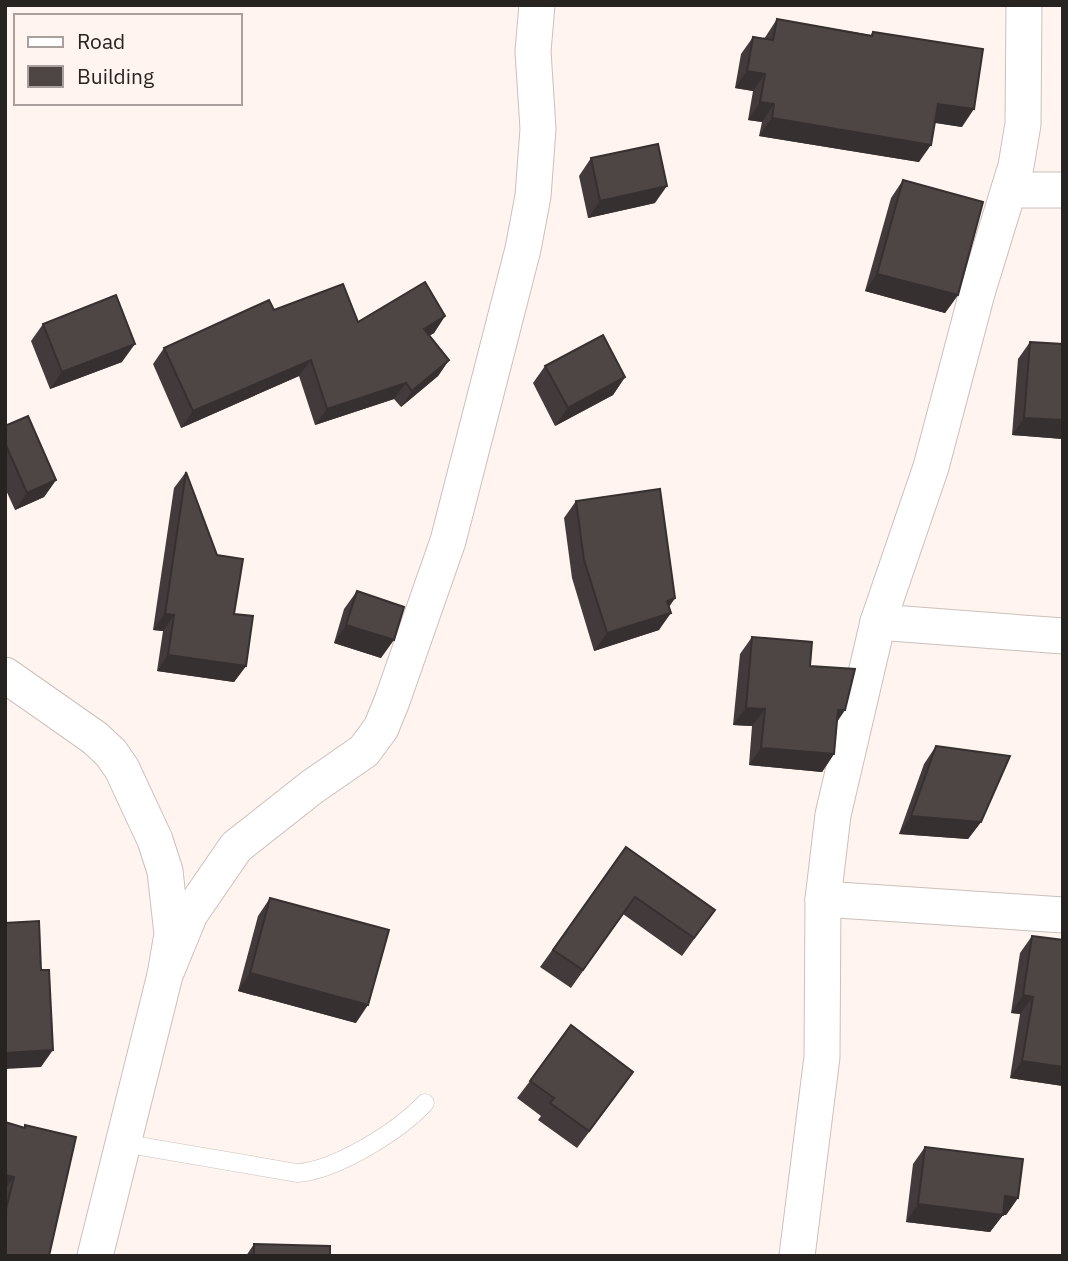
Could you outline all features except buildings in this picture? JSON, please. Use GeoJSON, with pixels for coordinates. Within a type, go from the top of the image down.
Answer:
{"type":"FeatureCollection","features":[{"type":"Feature","properties":{"kind":"street"},"geometry":{"type":"LineString","coordinates":[[164,975],[191,914],[236,847],[312,787],[365,751],[381,728],[392,701],[448,541],[523,249],[533,196],[538,129],[533,51],[537,5]]}},
{"type":"Feature","properties":{"kind":"street"},"geometry":{"type":"LineString","coordinates":[[797,1256],[822,1057],[823,899],[833,815],[878,622],[931,467],[977,293],[1009,190],[1023,124],[1024,5]]}},
{"type":"Feature","properties":{"kind":"street"},"geometry":{"type":"LineString","coordinates":[[1009,190],[1063,190]]}},
{"type":"Feature","properties":{"kind":"street"},"geometry":{"type":"LineString","coordinates":[[878,622],[1063,636]]}},
{"type":"Feature","properties":{"kind":"street"},"geometry":{"type":"LineString","coordinates":[[5,675],[95,738],[111,753],[122,769],[155,840],[165,872],[172,934],[95,1256]]}},
{"type":"Feature","properties":{"kind":"street"},"geometry":{"type":"LineString","coordinates":[[823,899],[1063,915]]}},
{"type":"Feature","properties":{"kind":"lane"},"geometry":{"type":"LineString","coordinates":[[122,1143],[285,1171],[312,1173],[350,1157],[425,1103]]}}]}
